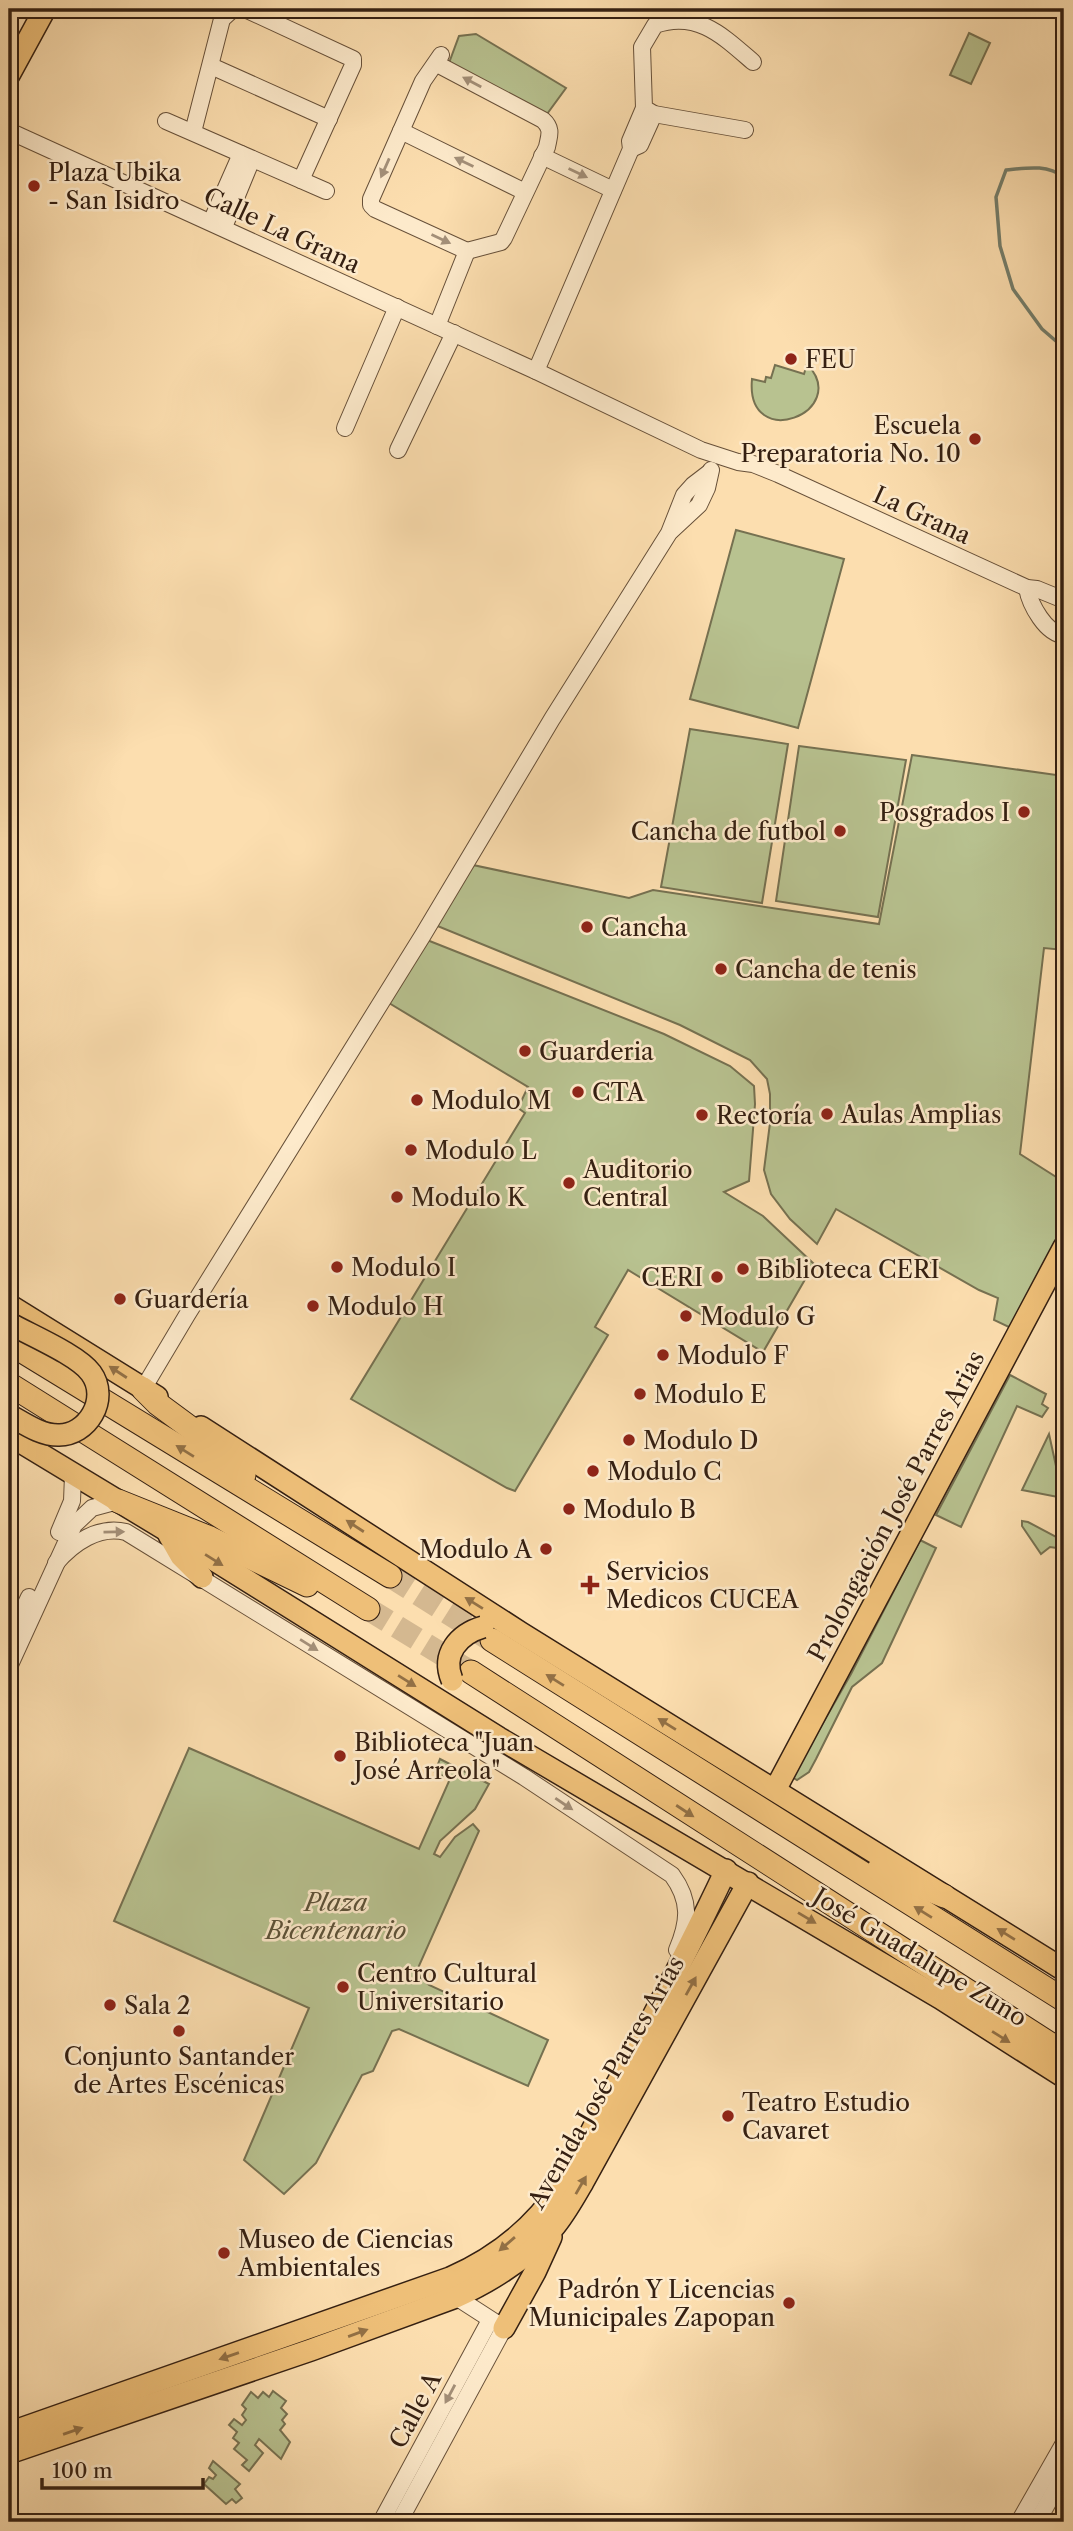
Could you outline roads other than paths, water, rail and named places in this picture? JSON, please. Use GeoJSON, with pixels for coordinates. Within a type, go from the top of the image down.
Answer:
{"type":"FeatureCollection","features":[{"type":"Feature","properties":{"kind":"highway"},"geometry":{"type":"LineString","coordinates":[[9,1343],[390,1576],[358,1548],[244,1475],[143,1389]]}},
{"type":"Feature","properties":{"kind":"highway"},"geometry":{"type":"LineString","coordinates":[[9,1384],[368,1609],[291,1579],[210,1538],[118,1502]]}},
{"type":"Feature","properties":{"kind":"highway"},"geometry":{"type":"LineString","coordinates":[[487,1634],[612,1717],[1064,2000]]}},
{"type":"Feature","properties":{"kind":"highway"},"geometry":{"type":"LineString","coordinates":[[461,1676],[1064,2053]]}},
{"type":"Feature","properties":{"kind":"highway"},"geometry":{"type":"LineString","coordinates":[[612,1717],[679,1750],[863,1861],[944,1896]]}},
{"type":"Feature","properties":{"kind":"main road"},"geometry":{"type":"LineString","coordinates":[[9,47],[30,9]]}},
{"type":"Feature","properties":{"kind":"main road"},"geometry":{"type":"LineString","coordinates":[[9,75],[45,9]]}},
{"type":"Feature","properties":{"kind":"main road","name":"Prolongación José Parres Arias"},"geometry":{"type":"LineString","coordinates":[[775,1790],[1064,1247]]}},
{"type":"Feature","properties":{"kind":"main road"},"geometry":{"type":"LineString","coordinates":[[9,1305],[521,1633],[1064,1970]]}},
{"type":"Feature","properties":{"kind":"main road"},"geometry":{"type":"LineString","coordinates":[[9,1323],[84,1367],[95,1380],[97,1395],[91,1416],[83,1427],[70,1434],[43,1433],[9,1415]]}},
{"type":"Feature","properties":{"kind":"main road"},"geometry":{"type":"LineString","coordinates":[[9,1435],[499,1738]]}},
{"type":"Feature","properties":{"kind":"main road"},"geometry":{"type":"LineString","coordinates":[[166,1530],[181,1556],[202,1577]]}},
{"type":"Feature","properties":{"kind":"main road"},"geometry":{"type":"LineString","coordinates":[[499,1738],[463,1700],[461,1676],[448,1662],[461,1637],[487,1634],[499,1626],[521,1633]]}},
{"type":"Feature","properties":{"kind":"main road","name":"José Guadalupe Zuno"},"geometry":{"type":"LineString","coordinates":[[499,1738],[748,1883],[928,1991],[1064,2077]]}},
{"type":"Feature","properties":{"kind":"main road","name":"Avenida José Parres Arias"},"geometry":{"type":"LineString","coordinates":[[453,2288],[471,2269],[501,2250],[547,2206],[566,2178],[670,1986],[726,1870]]}},
{"type":"Feature","properties":{"kind":"main road","name":"Avenida José Parres Arias"},"geometry":{"type":"LineString","coordinates":[[9,2433],[308,2340],[453,2288],[477,2287],[512,2266],[554,2227],[583,2182],[748,1883]]}},
{"type":"Feature","properties":{"kind":"main road"},"geometry":{"type":"LineString","coordinates":[[497,2324],[535,2272],[554,2227]]}},
{"type":"Feature","properties":{"kind":"main road","name":"Avenida José Parres Arias"},"geometry":{"type":"LineString","coordinates":[[9,2453],[274,2351]]}},
{"type":"Feature","properties":{"kind":"street"},"geometry":{"type":"LineString","coordinates":[[193,132],[222,19],[235,10],[353,59],[353,65],[301,180]]}},
{"type":"Feature","properties":{"kind":"street"},"geometry":{"type":"LineString","coordinates":[[536,371],[631,149],[630,141],[649,111],[642,47],[655,25],[679,20],[716,30],[752,62]]}},
{"type":"Feature","properties":{"kind":"street"},"geometry":{"type":"LineString","coordinates":[[439,59],[543,120],[550,131],[542,156],[501,242],[467,251],[371,205],[371,199],[423,81],[439,59]]}},
{"type":"Feature","properties":{"kind":"street"},"geometry":{"type":"LineString","coordinates":[[211,66],[329,119]]}},
{"type":"Feature","properties":{"kind":"street"},"geometry":{"type":"LineString","coordinates":[[649,111],[745,130]]}},
{"type":"Feature","properties":{"kind":"street"},"geometry":{"type":"LineString","coordinates":[[166,121],[326,191]]}},
{"type":"Feature","properties":{"kind":"street","name":"Calle La Grana"},"geometry":{"type":"LineString","coordinates":[[9,131],[536,371]]}},
{"type":"Feature","properties":{"kind":"street"},"geometry":{"type":"LineString","coordinates":[[401,131],[525,192]]}},
{"type":"Feature","properties":{"kind":"street"},"geometry":{"type":"LineString","coordinates":[[218,225],[247,156]]}},
{"type":"Feature","properties":{"kind":"street"},"geometry":{"type":"LineString","coordinates":[[542,156],[613,190]]}},
{"type":"Feature","properties":{"kind":"street"},"geometry":{"type":"LineString","coordinates":[[437,326],[467,251]]}},
{"type":"Feature","properties":{"kind":"street"},"geometry":{"type":"LineString","coordinates":[[345,428],[397,307]]}},
{"type":"Feature","properties":{"kind":"street"},"geometry":{"type":"LineString","coordinates":[[398,450],[454,333]]}},
{"type":"Feature","properties":{"kind":"street","name":"La Grana"},"geometry":{"type":"LineString","coordinates":[[536,371],[719,457],[753,464],[778,474],[1027,588],[1037,589],[1064,600]]}},
{"type":"Feature","properties":{"kind":"street"},"geometry":{"type":"LineString","coordinates":[[143,1389],[423,935],[552,719],[669,533],[699,505],[707,488],[710,472],[719,457]]}},
{"type":"Feature","properties":{"kind":"street"},"geometry":{"type":"LineString","coordinates":[[1027,588],[1029,597],[1051,631],[1064,635]]}},
{"type":"Feature","properties":{"kind":"street"},"geometry":{"type":"LineString","coordinates":[[9,1667],[56,1563],[72,1501],[73,1475]]}},
{"type":"Feature","properties":{"kind":"street"},"geometry":{"type":"LineString","coordinates":[[9,1640],[66,1530],[92,1508],[118,1502]]}},
{"type":"Feature","properties":{"kind":"street"},"geometry":{"type":"LineString","coordinates":[[56,1563],[86,1538],[103,1532],[126,1532],[524,1777],[672,1875],[685,1898],[688,1912],[685,1931],[675,1955],[670,1986]]}},
{"type":"Feature","properties":{"kind":"street"},"geometry":{"type":"LineString","coordinates":[[453,2288],[497,2324]]}},
{"type":"Feature","properties":{"kind":"street","name":"Calle A"},"geometry":{"type":"LineString","coordinates":[[381,2522],[497,2324]]}},
{"type":"Feature","properties":{"kind":"street","name":"Calle A"},"geometry":{"type":"LineString","coordinates":[[399,2522],[497,2324]]}},
{"type":"Feature","properties":{"kind":"street"},"geometry":{"type":"LineString","coordinates":[[1018,2522],[1064,2443]]}},
{"type":"Feature","properties":{"kind":"street"},"geometry":{"type":"LineString","coordinates":[[1037,2522],[1064,2474]]}},
{"type":"Feature","properties":{"kind":"waterway"},"geometry":{"type":"LineString","coordinates":[[1064,177],[1043,169],[1006,170],[996,197],[1000,246],[1013,289],[1042,329],[1064,348]]}},
{"type":"Feature","properties":{"kind":"tunnel"},"geometry":{"type":"LineString","coordinates":[[390,1576],[489,1639]]}},
{"type":"Feature","properties":{"kind":"tunnel"},"geometry":{"type":"LineString","coordinates":[[368,1609],[471,1672]]}},
{"type":"Feature","properties":{"kind":"place","name":"Plaza Ubika - San Isidro"},"geometry":{"type":"Point","coordinates":[34,186]}},
{"type":"Feature","properties":{"kind":"place","name":"FEU"},"geometry":{"type":"Point","coordinates":[791,359]}},
{"type":"Feature","properties":{"kind":"place","name":"Escuela Preparatoria No. 10"},"geometry":{"type":"Point","coordinates":[975,439]}},
{"type":"Feature","properties":{"kind":"place","name":"Posgrados I"},"geometry":{"type":"Point","coordinates":[1024,812]}},
{"type":"Feature","properties":{"kind":"place","name":"Cancha de futbol"},"geometry":{"type":"Point","coordinates":[840,831]}},
{"type":"Feature","properties":{"kind":"place","name":"Cancha"},"geometry":{"type":"Point","coordinates":[587,927]}},
{"type":"Feature","properties":{"kind":"place","name":"Cancha de tenis"},"geometry":{"type":"Point","coordinates":[721,969]}},
{"type":"Feature","properties":{"kind":"place","name":"Guarderia"},"geometry":{"type":"Point","coordinates":[525,1051]}},
{"type":"Feature","properties":{"kind":"place","name":"CTA"},"geometry":{"type":"Point","coordinates":[578,1092]}},
{"type":"Feature","properties":{"kind":"place","name":"Modulo M"},"geometry":{"type":"Point","coordinates":[417,1100]}},
{"type":"Feature","properties":{"kind":"place","name":"Aulas Amplias"},"geometry":{"type":"Point","coordinates":[827,1114]}},
{"type":"Feature","properties":{"kind":"place","name":"Rectoría"},"geometry":{"type":"Point","coordinates":[702,1115]}},
{"type":"Feature","properties":{"kind":"place","name":"Modulo L"},"geometry":{"type":"Point","coordinates":[411,1150]}},
{"type":"Feature","properties":{"kind":"place","name":"Auditorio Central"},"geometry":{"type":"Point","coordinates":[569,1183]}},
{"type":"Feature","properties":{"kind":"place","name":"Modulo K"},"geometry":{"type":"Point","coordinates":[397,1197]}},
{"type":"Feature","properties":{"kind":"place","name":"Modulo I"},"geometry":{"type":"Point","coordinates":[337,1267]}},
{"type":"Feature","properties":{"kind":"place","name":"Biblioteca CERI"},"geometry":{"type":"Point","coordinates":[743,1269]}},
{"type":"Feature","properties":{"kind":"place","name":"CERI"},"geometry":{"type":"Point","coordinates":[717,1277]}},
{"type":"Feature","properties":{"kind":"place","name":"Guardería"},"geometry":{"type":"Point","coordinates":[120,1299]}},
{"type":"Feature","properties":{"kind":"place","name":"Modulo H"},"geometry":{"type":"Point","coordinates":[313,1306]}},
{"type":"Feature","properties":{"kind":"place","name":"Modulo G"},"geometry":{"type":"Point","coordinates":[686,1316]}},
{"type":"Feature","properties":{"kind":"place","name":"Modulo F"},"geometry":{"type":"Point","coordinates":[663,1355]}},
{"type":"Feature","properties":{"kind":"place","name":"Modulo E"},"geometry":{"type":"Point","coordinates":[640,1394]}},
{"type":"Feature","properties":{"kind":"place","name":"Modulo D"},"geometry":{"type":"Point","coordinates":[629,1440]}},
{"type":"Feature","properties":{"kind":"place","name":"Modulo C"},"geometry":{"type":"Point","coordinates":[593,1471]}},
{"type":"Feature","properties":{"kind":"place","name":"Modulo B"},"geometry":{"type":"Point","coordinates":[569,1509]}},
{"type":"Feature","properties":{"kind":"place","name":"Modulo A"},"geometry":{"type":"Point","coordinates":[546,1549]}},
{"type":"Feature","properties":{"kind":"place","name":"Servicios Medicos CUCEA"},"geometry":{"type":"Point","coordinates":[590,1585]}},
{"type":"Feature","properties":{"kind":"place","name":"Biblioteca \"Juan José Arreola\""},"geometry":{"type":"Point","coordinates":[340,1756]}},
{"type":"Feature","properties":{"kind":"place","name":"Centro Cultural Universitario"},"geometry":{"type":"Point","coordinates":[343,1987]}},
{"type":"Feature","properties":{"kind":"place","name":"Sala 2"},"geometry":{"type":"Point","coordinates":[110,2005]}},
{"type":"Feature","properties":{"kind":"place","name":"Conjunto Santander de Artes Escénicas"},"geometry":{"type":"Point","coordinates":[179,2031]}},
{"type":"Feature","properties":{"kind":"place","name":"Teatro Estudio Cavaret"},"geometry":{"type":"Point","coordinates":[728,2116]}},
{"type":"Feature","properties":{"kind":"place","name":"Museo de Ciencias Ambientales"},"geometry":{"type":"Point","coordinates":[224,2253]}},
{"type":"Feature","properties":{"kind":"place","name":"Padrón Y Licencias Municipales Zapopan"},"geometry":{"type":"Point","coordinates":[789,2303]}},
{"type":"Feature","properties":{"kind":"park label","name":"Plaza Bicentenario"},"geometry":{"type":"Point","coordinates":[336,1916]}}]}
